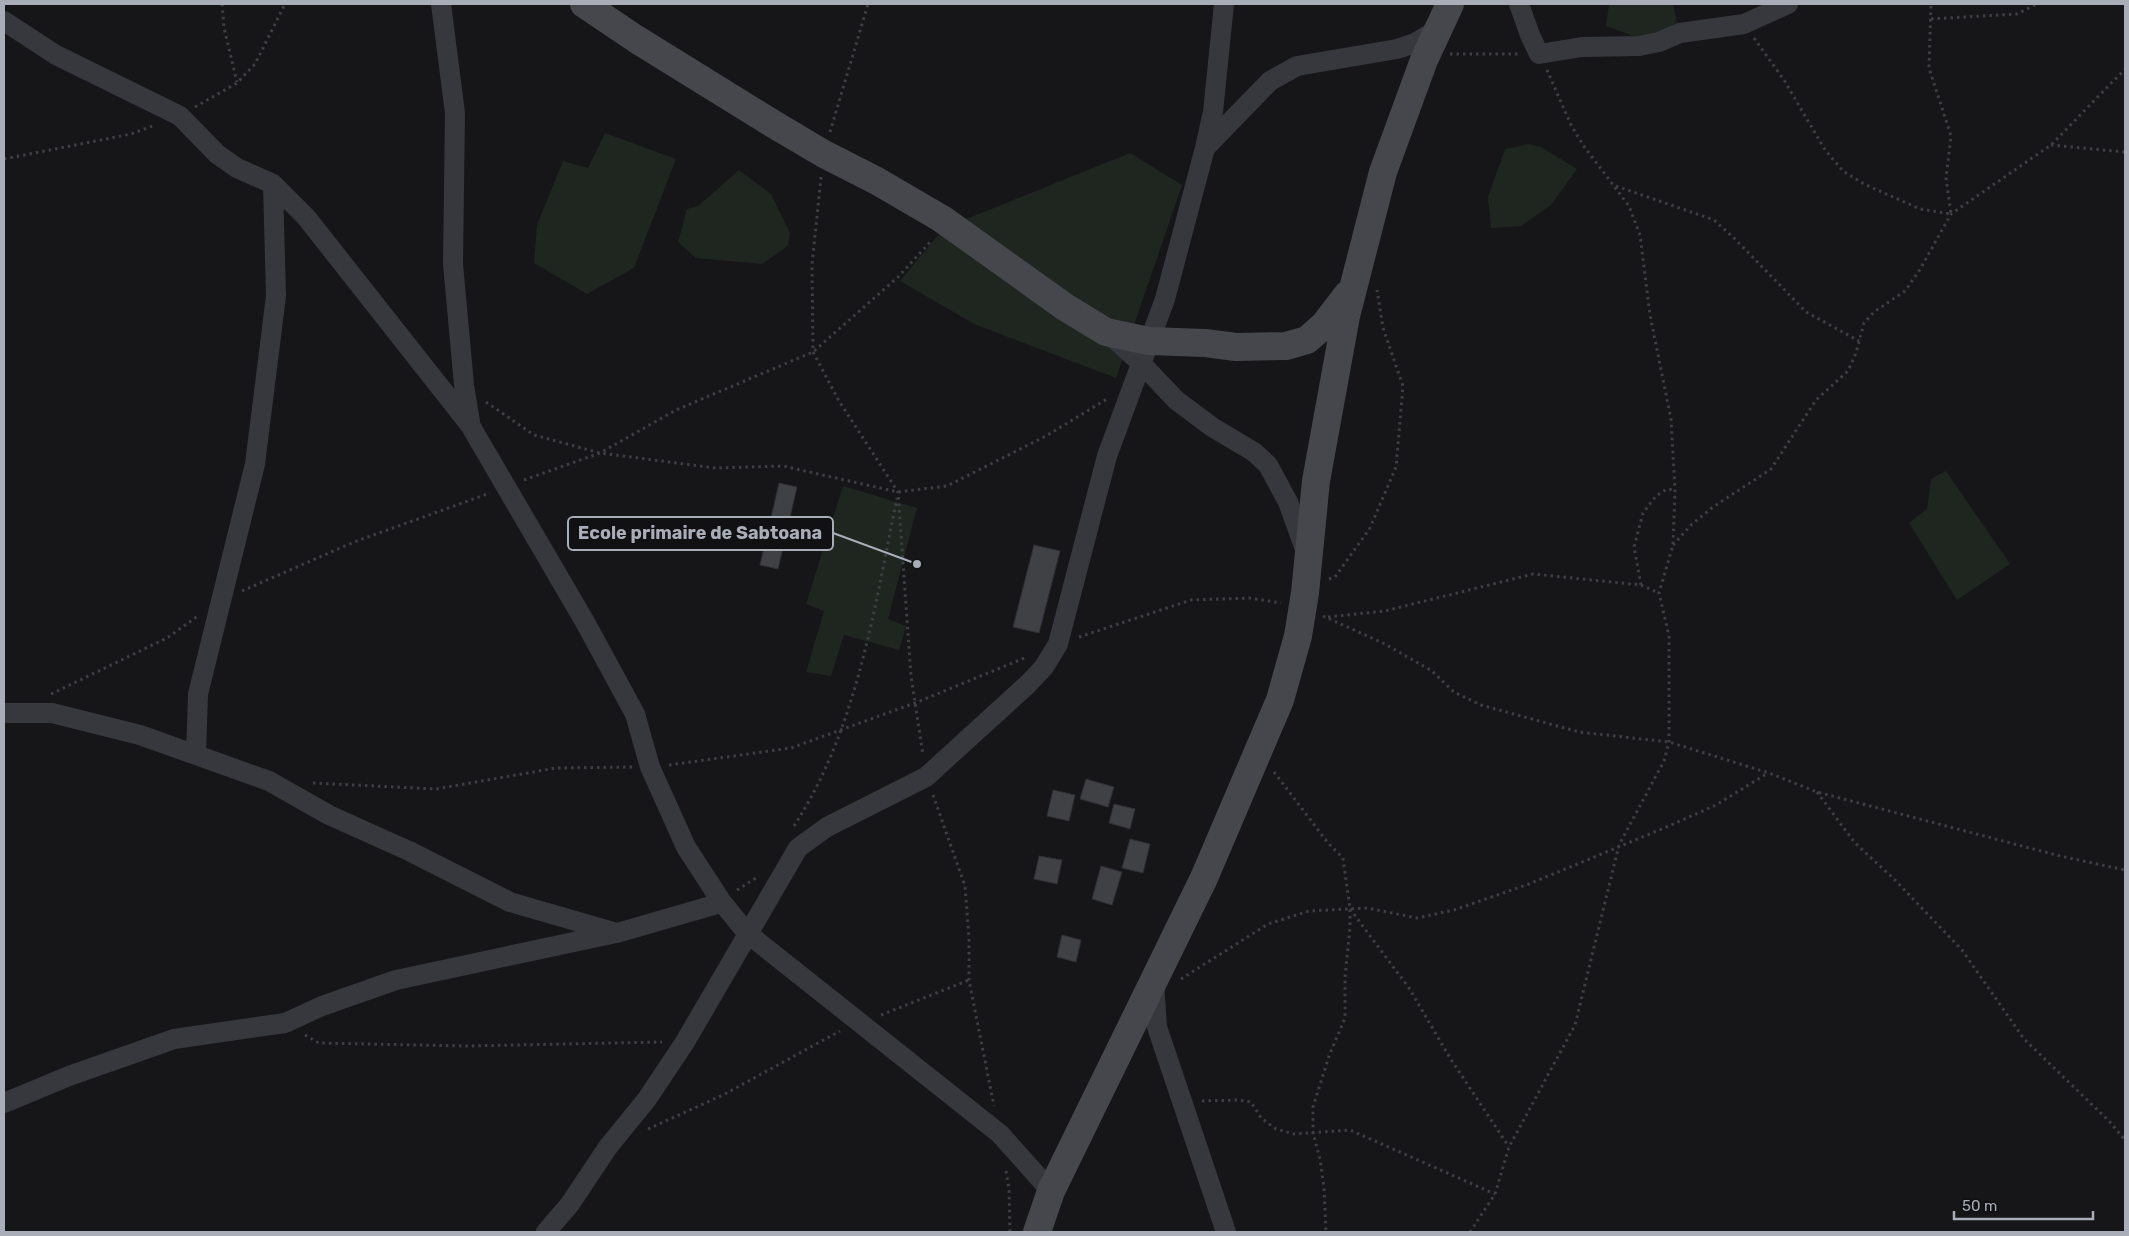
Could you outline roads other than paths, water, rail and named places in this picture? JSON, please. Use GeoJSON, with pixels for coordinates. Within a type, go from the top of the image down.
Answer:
{"type":"FeatureCollection","features":[{"type":"Feature","properties":{"kind":"street"},"geometry":{"type":"LineString","coordinates":[[440,4],[455,113],[453,264],[464,385],[470,425]]}},
{"type":"Feature","properties":{"kind":"street"},"geometry":{"type":"LineString","coordinates":[[584,4],[636,39],[824,154],[877,181],[942,219],[1065,307],[1106,332],[1142,362],[1176,400],[1212,427],[1254,452],[1268,465],[1288,502],[1308,557]]}},
{"type":"Feature","properties":{"kind":"street"},"geometry":{"type":"LineString","coordinates":[[546,1232],[570,1204],[608,1147],[647,1099],[685,1042],[798,848],[827,827],[926,777],[1028,684],[1044,667],[1058,644],[1107,456],[1165,299],[1205,148],[1213,112],[1224,4]]}},
{"type":"Feature","properties":{"kind":"street"},"geometry":{"type":"LineString","coordinates":[[1037,1232],[1051,1191],[1155,989],[1280,700],[1298,636],[1311,606],[1308,557],[1316,481],[1346,316],[1364,284],[1383,172],[1433,40],[1450,4]]}},
{"type":"Feature","properties":{"kind":"street"},"geometry":{"type":"LineString","coordinates":[[1519,4],[1539,54],[1574,47],[1639,46],[1659,42],[1680,33],[1744,24],[1788,4]]}},
{"type":"Feature","properties":{"kind":"street"},"geometry":{"type":"LineString","coordinates":[[4,21],[56,55],[180,116],[217,154],[237,168],[273,184],[306,217],[470,425],[636,714],[650,767],[686,847],[721,901],[747,933],[1000,1134],[1051,1191]]}},
{"type":"Feature","properties":{"kind":"street"},"geometry":{"type":"LineString","coordinates":[[1205,148],[1270,81],[1297,66],[1397,49],[1433,40]]}},
{"type":"Feature","properties":{"kind":"street"},"geometry":{"type":"LineString","coordinates":[[196,755],[198,694],[255,464],[276,296],[273,184]]}},
{"type":"Feature","properties":{"kind":"street"},"geometry":{"type":"LineString","coordinates":[[1142,362],[1205,343],[1236,347],[1286,346],[1307,340],[1364,284]]}},
{"type":"Feature","properties":{"kind":"street"},"geometry":{"type":"LineString","coordinates":[[4,713],[52,713],[140,735],[269,781],[329,815],[409,851],[510,902],[617,932]]}},
{"type":"Feature","properties":{"kind":"street"},"geometry":{"type":"LineString","coordinates":[[4,1103],[68,1076],[174,1039],[285,1023],[322,1006],[396,980],[617,932],[714,905],[721,901]]}},
{"type":"Feature","properties":{"kind":"street"},"geometry":{"type":"LineString","coordinates":[[1155,989],[1157,1027],[1226,1232]]}},
{"type":"Feature","properties":{"kind":"place","name":"Ecole primaire de Sabtoana"},"geometry":{"type":"Point","coordinates":[917,564]}}]}
